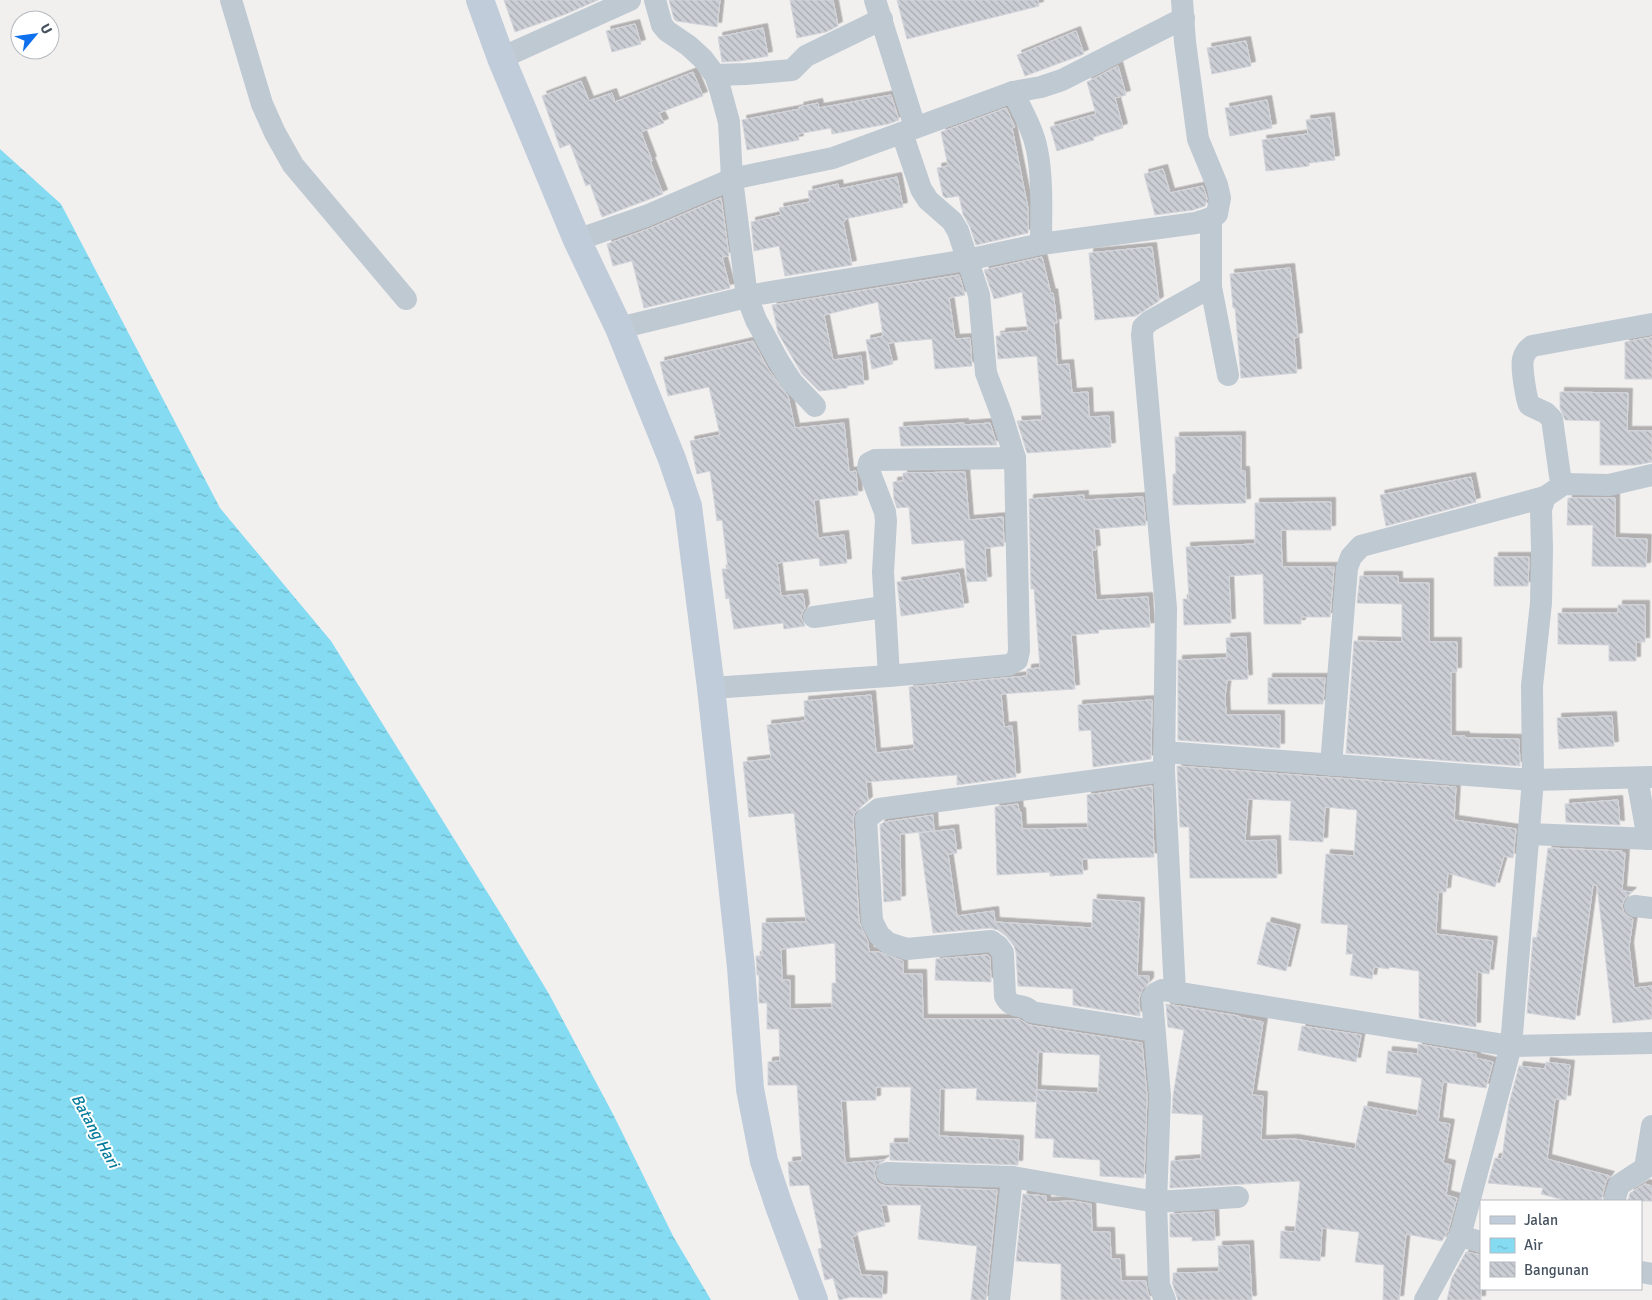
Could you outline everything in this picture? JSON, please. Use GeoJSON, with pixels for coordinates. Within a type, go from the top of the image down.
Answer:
{"type":"FeatureCollection","features":[{"type":"Feature","properties":{"kind":"street"},"geometry":{"type":"LineString","coordinates":[[231,0],[262,104],[274,133],[293,165],[406,299]]}},
{"type":"Feature","properties":{"kind":"street"},"geometry":{"type":"LineString","coordinates":[[480,0],[501,58],[577,240],[619,328],[672,459],[688,506],[711,688],[740,967],[750,1089],[764,1160],[814,1300]]}},
{"type":"Feature","properties":{"kind":"street"},"geometry":{"type":"LineString","coordinates":[[501,58],[630,0]]}},
{"type":"Feature","properties":{"kind":"street"},"geometry":{"type":"LineString","coordinates":[[655,0],[662,25],[703,58],[715,75],[729,122],[732,179],[747,297],[756,320],[779,362],[792,382],[815,406]]}},
{"type":"Feature","properties":{"kind":"street"},"geometry":{"type":"LineString","coordinates":[[577,240],[646,216],[732,179],[833,158],[1013,92],[1041,87],[1062,80],[1183,9],[1185,42],[1198,139],[1217,185],[1220,198],[1217,214],[1211,218],[1196,223],[1042,244],[967,260],[747,297],[619,328]]}},
{"type":"Feature","properties":{"kind":"street"},"geometry":{"type":"LineString","coordinates":[[711,688],[889,676],[1009,665],[1017,660],[1019,651],[1014,458],[986,373],[979,296],[958,231],[952,221],[928,200],[921,189],[909,130],[879,10],[806,56],[792,70],[715,75]]}},
{"type":"Feature","properties":{"kind":"street"},"geometry":{"type":"LineString","coordinates":[[1013,92],[1030,125],[1037,149],[1040,174],[1042,244]]}},
{"type":"Feature","properties":{"kind":"street"},"geometry":{"type":"LineString","coordinates":[[1211,218],[1210,287],[1228,374]]}},
{"type":"Feature","properties":{"kind":"street"},"geometry":{"type":"LineString","coordinates":[[1176,993],[1164,761],[1166,608],[1142,335],[1143,327],[1150,321],[1210,287]]}},
{"type":"Feature","properties":{"kind":"street"},"geometry":{"type":"LineString","coordinates":[[1564,484],[1560,476],[1552,419],[1546,413],[1529,405],[1526,398],[1522,360],[1527,350],[1532,346],[1652,324]]}},
{"type":"Feature","properties":{"kind":"street"},"geometry":{"type":"LineString","coordinates":[[889,676],[884,607],[886,521],[885,512],[868,468],[869,463],[875,460],[1014,458]]}},
{"type":"Feature","properties":{"kind":"street"},"geometry":{"type":"LineString","coordinates":[[1331,765],[1347,568],[1351,557],[1361,546],[1545,497],[1564,484],[1609,484],[1652,475]]}},
{"type":"Feature","properties":{"kind":"street"},"geometry":{"type":"LineString","coordinates":[[1425,1300],[1471,1239],[1511,1046],[1533,780],[1532,686],[1541,603],[1541,509],[1545,497]]}},
{"type":"Feature","properties":{"kind":"street"},"geometry":{"type":"LineString","coordinates":[[814,617],[884,607]]}},
{"type":"Feature","properties":{"kind":"street"},"geometry":{"type":"LineString","coordinates":[[1153,1031],[1031,1012],[1027,1008],[1013,1006],[1005,996],[1003,953],[991,941],[907,949],[888,943],[879,935],[872,921],[866,819],[879,809],[1164,761],[1331,765],[1533,780],[1644,777],[1650,839],[1529,834]]}},
{"type":"Feature","properties":{"kind":"street"},"geometry":{"type":"LineString","coordinates":[[1165,1300],[1159,1285],[1156,1202],[1160,1096],[1153,1031],[1152,998],[1162,990],[1511,1046],[1652,1043]]}},
{"type":"Feature","properties":{"kind":"street"},"geometry":{"type":"LineString","coordinates":[[1614,1200],[1619,1186],[1645,1168],[1652,1126]]}},
{"type":"Feature","properties":{"kind":"street"},"geometry":{"type":"LineString","coordinates":[[887,1173],[1012,1177],[1156,1202],[1238,1197]]}},
{"type":"Feature","properties":{"kind":"street"},"geometry":{"type":"LineString","coordinates":[[999,1300],[1012,1177]]}},
{"type":"Feature","properties":{"kind":"water","name":"Batang Hari"},"geometry":{"type":"Polygon","coordinates":[[[0,149],[61,204],[220,508],[331,641],[507,924],[549,994],[614,1116],[673,1236],[711,1300],[0,1300],[0,149]]]}},
{"type":"Feature","properties":{"kind":"building"},"geometry":{"type":"Polygon","coordinates":[[[504,0],[598,0],[566,14],[515,32],[504,0]]]}},
{"type":"Feature","properties":{"kind":"building"},"geometry":{"type":"Polygon","coordinates":[[[669,0],[720,0],[717,27],[676,21],[669,0]]]}},
{"type":"Feature","properties":{"kind":"building"},"geometry":{"type":"Polygon","coordinates":[[[790,0],[833,0],[838,26],[826,32],[797,38],[790,0]]]}},
{"type":"Feature","properties":{"kind":"building"},"geometry":{"type":"Polygon","coordinates":[[[897,0],[1038,0],[1039,6],[907,39],[897,0]]]}},
{"type":"Feature","properties":{"kind":"building"},"geometry":{"type":"Polygon","coordinates":[[[635,24],[641,44],[612,52],[606,31],[635,24]]]}},
{"type":"Feature","properties":{"kind":"building"},"geometry":{"type":"Polygon","coordinates":[[[763,28],[768,56],[722,62],[718,37],[763,28]]]}},
{"type":"Feature","properties":{"kind":"building"},"geometry":{"type":"Polygon","coordinates":[[[1076,31],[1084,54],[1025,76],[1017,55],[1076,31]]]}},
{"type":"Feature","properties":{"kind":"building"},"geometry":{"type":"Polygon","coordinates":[[[1246,41],[1251,66],[1212,74],[1207,48],[1246,41]]]}},
{"type":"Feature","properties":{"kind":"building"},"geometry":{"type":"Polygon","coordinates":[[[1118,66],[1126,95],[1115,98],[1123,128],[1093,137],[1094,140],[1057,151],[1050,127],[1096,114],[1087,82],[1118,66]]]}},
{"type":"Feature","properties":{"kind":"building"},"geometry":{"type":"Polygon","coordinates":[[[693,72],[703,96],[659,113],[664,123],[641,132],[663,194],[602,217],[590,184],[586,186],[570,144],[560,148],[542,96],[581,81],[589,101],[612,93],[615,102],[693,72]]]}},
{"type":"Feature","properties":{"kind":"building"},"geometry":{"type":"Polygon","coordinates":[[[891,95],[899,120],[888,124],[832,134],[831,128],[798,134],[799,140],[747,150],[742,120],[800,109],[799,107],[818,103],[819,108],[891,95]]]}},
{"type":"Feature","properties":{"kind":"building"},"geometry":{"type":"Polygon","coordinates":[[[1267,100],[1272,128],[1230,136],[1225,108],[1267,100]]]}},
{"type":"Feature","properties":{"kind":"building"},"geometry":{"type":"Polygon","coordinates":[[[1006,108],[1015,127],[1012,128],[1028,208],[1028,233],[976,245],[963,214],[959,196],[946,198],[943,196],[937,168],[948,166],[941,132],[1006,108]]]}},
{"type":"Feature","properties":{"kind":"building"},"geometry":{"type":"Polygon","coordinates":[[[1330,117],[1335,160],[1309,163],[1309,166],[1266,171],[1262,140],[1308,134],[1306,120],[1330,117]]]}},
{"type":"Feature","properties":{"kind":"building"},"geometry":{"type":"Polygon","coordinates":[[[1163,169],[1170,193],[1203,186],[1207,198],[1205,206],[1193,210],[1155,215],[1144,174],[1163,169]]]}},
{"type":"Feature","properties":{"kind":"building"},"geometry":{"type":"Polygon","coordinates":[[[897,177],[903,207],[845,219],[843,222],[852,265],[785,276],[779,246],[754,251],[751,222],[781,215],[779,208],[810,202],[808,191],[838,184],[839,189],[897,177]]]}},
{"type":"Feature","properties":{"kind":"building"},"geometry":{"type":"Polygon","coordinates":[[[721,198],[729,256],[722,257],[730,288],[644,308],[632,261],[613,266],[607,244],[651,228],[721,198]]]}},
{"type":"Feature","properties":{"kind":"building"},"geometry":{"type":"Polygon","coordinates":[[[1152,247],[1159,301],[1136,316],[1095,320],[1089,253],[1152,247]]]}},
{"type":"Feature","properties":{"kind":"building"},"geometry":{"type":"Polygon","coordinates":[[[1042,257],[1051,294],[1053,293],[1057,323],[1054,323],[1057,365],[1069,364],[1072,393],[1088,392],[1089,417],[1109,416],[1111,447],[1027,453],[1017,421],[1042,420],[1037,356],[998,359],[996,336],[1001,336],[1001,333],[1028,331],[1022,292],[994,299],[984,270],[1042,257]]]}},
{"type":"Feature","properties":{"kind":"building"},"geometry":{"type":"Polygon","coordinates":[[[1290,268],[1298,337],[1294,338],[1297,373],[1241,378],[1230,274],[1290,268]]]}},
{"type":"Feature","properties":{"kind":"building"},"geometry":{"type":"Polygon","coordinates":[[[959,275],[965,295],[949,298],[955,339],[970,338],[972,366],[935,369],[932,339],[888,343],[893,364],[872,369],[866,340],[883,336],[878,302],[824,315],[833,360],[861,356],[864,384],[819,391],[802,374],[778,333],[772,305],[959,275]]]}},
{"type":"Feature","properties":{"kind":"building"},"geometry":{"type":"Polygon","coordinates":[[[1652,337],[1652,379],[1625,379],[1625,342],[1652,337]]]}},
{"type":"Feature","properties":{"kind":"building"},"geometry":{"type":"Polygon","coordinates":[[[753,341],[768,369],[788,396],[795,428],[844,423],[849,472],[856,471],[858,495],[814,500],[818,538],[844,535],[847,563],[820,566],[819,558],[777,563],[781,596],[803,594],[805,608],[801,618],[805,626],[784,629],[783,623],[734,629],[729,598],[726,599],[722,569],[728,569],[722,520],[717,521],[710,471],[697,474],[690,441],[720,435],[709,387],[668,396],[660,362],[753,341]]]}},
{"type":"Feature","properties":{"kind":"building"},"geometry":{"type":"Polygon","coordinates":[[[1560,392],[1628,393],[1627,431],[1652,431],[1652,462],[1636,465],[1600,465],[1600,421],[1565,420],[1560,408],[1560,392]]]}},
{"type":"Feature","properties":{"kind":"building"},"geometry":{"type":"Polygon","coordinates":[[[964,423],[964,425],[990,423],[997,445],[901,446],[899,427],[964,423]]]}},
{"type":"Feature","properties":{"kind":"building"},"geometry":{"type":"Polygon","coordinates":[[[1241,436],[1241,471],[1245,471],[1246,503],[1173,505],[1173,474],[1176,474],[1175,437],[1241,436]]]}},
{"type":"Feature","properties":{"kind":"building"},"geometry":{"type":"Polygon","coordinates":[[[965,472],[969,520],[1003,517],[1004,546],[985,548],[987,581],[967,582],[964,540],[912,544],[909,507],[897,508],[894,499],[893,482],[903,481],[903,473],[965,472]]]}},
{"type":"Feature","properties":{"kind":"building"},"geometry":{"type":"Polygon","coordinates":[[[1471,477],[1476,502],[1386,526],[1380,495],[1471,477]]]}},
{"type":"Feature","properties":{"kind":"building"},"geometry":{"type":"Polygon","coordinates":[[[1084,495],[1084,500],[1143,497],[1146,525],[1094,529],[1096,550],[1092,550],[1096,600],[1148,597],[1150,627],[1098,630],[1099,633],[1071,635],[1075,689],[1001,694],[1004,727],[1012,726],[1016,777],[957,785],[957,775],[866,782],[868,801],[854,814],[853,820],[859,922],[868,942],[869,952],[879,952],[903,961],[903,974],[922,974],[923,1019],[1019,1019],[1029,1025],[1142,1043],[1147,1096],[1144,1178],[1100,1176],[1100,1160],[1053,1157],[1054,1139],[1035,1138],[1037,1090],[1098,1093],[1100,1055],[1038,1052],[1036,1102],[976,1100],[977,1088],[940,1089],[939,1136],[1019,1140],[1018,1165],[890,1160],[890,1143],[909,1143],[911,1087],[876,1087],[876,1100],[841,1101],[845,1163],[885,1160],[876,1166],[874,1173],[876,1180],[880,1184],[886,1186],[997,1190],[986,1300],[971,1300],[977,1246],[918,1239],[921,1205],[881,1205],[885,1226],[856,1232],[857,1235],[852,1237],[861,1275],[883,1276],[882,1298],[851,1297],[839,1300],[833,1278],[825,1280],[818,1249],[822,1248],[809,1185],[790,1186],[788,1162],[802,1161],[797,1085],[768,1085],[768,1062],[780,1061],[779,1029],[767,1029],[767,1003],[759,1003],[759,975],[757,975],[756,956],[762,956],[762,923],[806,922],[794,813],[749,817],[743,762],[771,759],[767,725],[805,721],[804,701],[871,695],[876,753],[914,749],[909,687],[1027,676],[1027,669],[1040,668],[1034,589],[1031,589],[1029,499],[1084,495]],[[835,943],[781,949],[782,980],[790,980],[790,1009],[832,1008],[832,983],[836,983],[835,943]]]}},
{"type":"Feature","properties":{"kind":"building"},"geometry":{"type":"Polygon","coordinates":[[[1568,498],[1615,498],[1615,538],[1647,539],[1646,567],[1592,566],[1593,525],[1567,525],[1568,498]]]}},
{"type":"Feature","properties":{"kind":"building"},"geometry":{"type":"Polygon","coordinates":[[[1331,502],[1331,530],[1281,530],[1282,567],[1334,567],[1330,617],[1301,617],[1301,624],[1264,624],[1263,574],[1229,576],[1231,623],[1184,625],[1183,599],[1189,599],[1186,547],[1255,544],[1255,503],[1331,502]]]}},
{"type":"Feature","properties":{"kind":"building"},"geometry":{"type":"Polygon","coordinates":[[[1494,557],[1529,557],[1528,586],[1494,586],[1494,557]]]}},
{"type":"Feature","properties":{"kind":"building"},"geometry":{"type":"Polygon","coordinates":[[[959,573],[964,607],[901,616],[897,582],[959,573]]]}},
{"type":"Feature","properties":{"kind":"building"},"geometry":{"type":"Polygon","coordinates":[[[1360,576],[1398,576],[1398,583],[1429,583],[1429,642],[1457,642],[1457,672],[1451,672],[1451,736],[1519,739],[1520,766],[1346,753],[1354,641],[1402,642],[1402,604],[1357,603],[1360,576]]]}},
{"type":"Feature","properties":{"kind":"building"},"geometry":{"type":"Polygon","coordinates":[[[1618,605],[1645,605],[1645,642],[1636,642],[1636,661],[1609,661],[1609,645],[1558,644],[1558,613],[1618,613],[1618,605]]]}},
{"type":"Feature","properties":{"kind":"building"},"geometry":{"type":"Polygon","coordinates":[[[1246,637],[1248,679],[1227,680],[1225,697],[1226,715],[1280,715],[1280,748],[1178,740],[1178,660],[1227,658],[1226,638],[1246,637]]]}},
{"type":"Feature","properties":{"kind":"building"},"geometry":{"type":"Polygon","coordinates":[[[1268,678],[1325,678],[1323,704],[1268,704],[1268,678]]]}},
{"type":"Feature","properties":{"kind":"building"},"geometry":{"type":"Polygon","coordinates":[[[1152,700],[1151,759],[1093,767],[1091,730],[1079,731],[1078,705],[1152,700]]]}},
{"type":"Feature","properties":{"kind":"building"},"geometry":{"type":"Polygon","coordinates":[[[1612,716],[1614,746],[1559,749],[1557,718],[1612,716]]]}},
{"type":"Feature","properties":{"kind":"building"},"geometry":{"type":"Polygon","coordinates":[[[1177,766],[1456,787],[1454,820],[1516,829],[1513,858],[1504,856],[1495,887],[1448,873],[1446,892],[1438,892],[1436,934],[1493,941],[1489,974],[1477,972],[1476,1027],[1419,1018],[1419,971],[1374,967],[1372,979],[1350,975],[1353,954],[1346,954],[1348,925],[1321,923],[1326,854],[1354,856],[1357,810],[1325,807],[1323,842],[1289,840],[1291,801],[1248,799],[1245,841],[1276,840],[1277,878],[1190,878],[1189,827],[1180,827],[1177,766]]]}},
{"type":"Feature","properties":{"kind":"building"},"geometry":{"type":"Polygon","coordinates":[[[1152,786],[1154,857],[1082,859],[1083,874],[1050,876],[1050,872],[997,875],[995,807],[1018,804],[1019,812],[1021,812],[1022,829],[1088,828],[1087,795],[1152,786]]]}},
{"type":"Feature","properties":{"kind":"building"},"geometry":{"type":"Polygon","coordinates":[[[1618,800],[1620,825],[1566,822],[1565,804],[1618,800]]]}},
{"type":"Feature","properties":{"kind":"building"},"geometry":{"type":"Polygon","coordinates":[[[933,815],[934,831],[900,834],[901,900],[884,902],[880,825],[884,822],[933,815]]]}},
{"type":"Feature","properties":{"kind":"building"},"geometry":{"type":"Polygon","coordinates":[[[954,829],[957,853],[948,854],[957,916],[994,911],[995,922],[1092,928],[1093,899],[1140,902],[1137,976],[1149,976],[1149,982],[1142,990],[1139,998],[1140,1016],[1073,1005],[1073,989],[1018,986],[1014,946],[998,930],[990,928],[933,933],[919,833],[954,829]]]}},
{"type":"Feature","properties":{"kind":"building"},"geometry":{"type":"Polygon","coordinates":[[[1548,848],[1622,851],[1622,853],[1625,853],[1622,891],[1632,892],[1625,898],[1622,905],[1623,911],[1633,919],[1629,947],[1634,988],[1652,986],[1652,1019],[1613,1023],[1597,885],[1593,885],[1575,1020],[1527,1013],[1533,937],[1537,938],[1548,848]]]}},
{"type":"Feature","properties":{"kind":"building"},"geometry":{"type":"Polygon","coordinates":[[[1267,922],[1296,929],[1286,971],[1257,964],[1267,922]]]}},
{"type":"Feature","properties":{"kind":"building"},"geometry":{"type":"Polygon","coordinates":[[[987,955],[990,957],[991,982],[935,980],[936,959],[987,955]]]}},
{"type":"Feature","properties":{"kind":"building"},"geometry":{"type":"Polygon","coordinates":[[[1166,1004],[1239,1016],[1263,1022],[1252,1095],[1263,1096],[1261,1140],[1294,1139],[1355,1149],[1364,1106],[1417,1116],[1422,1078],[1386,1073],[1388,1051],[1418,1054],[1418,1044],[1476,1054],[1476,1058],[1493,1062],[1486,1088],[1443,1082],[1438,1122],[1450,1124],[1443,1163],[1451,1165],[1446,1195],[1457,1198],[1448,1231],[1442,1241],[1406,1234],[1399,1300],[1383,1300],[1384,1265],[1355,1262],[1359,1232],[1322,1228],[1320,1261],[1280,1258],[1281,1231],[1295,1232],[1300,1181],[1170,1188],[1171,1161],[1201,1159],[1203,1115],[1172,1113],[1184,1030],[1168,1027],[1166,1004]]]}},
{"type":"Feature","properties":{"kind":"building"},"geometry":{"type":"Polygon","coordinates":[[[1302,1026],[1361,1035],[1356,1062],[1298,1050],[1302,1026]]]}},
{"type":"Feature","properties":{"kind":"building"},"geometry":{"type":"Polygon","coordinates":[[[1546,1062],[1570,1065],[1566,1100],[1555,1099],[1547,1159],[1610,1176],[1606,1181],[1601,1200],[1564,1200],[1541,1194],[1543,1188],[1488,1183],[1495,1158],[1502,1159],[1509,1104],[1519,1066],[1545,1069],[1546,1062]]]}},
{"type":"Feature","properties":{"kind":"building"},"geometry":{"type":"Polygon","coordinates":[[[1645,1184],[1652,1186],[1652,1201],[1628,1200],[1630,1193],[1645,1184]]]}},
{"type":"Feature","properties":{"kind":"building"},"geometry":{"type":"Polygon","coordinates":[[[1023,1194],[1046,1196],[1046,1202],[1073,1201],[1091,1204],[1092,1232],[1110,1232],[1111,1259],[1120,1259],[1121,1281],[1146,1281],[1151,1300],[1061,1300],[1061,1264],[1016,1261],[1023,1194]]]}},
{"type":"Feature","properties":{"kind":"building"},"geometry":{"type":"Polygon","coordinates":[[[1214,1212],[1215,1240],[1192,1241],[1192,1237],[1170,1237],[1170,1214],[1214,1212]]]}},
{"type":"Feature","properties":{"kind":"building"},"geometry":{"type":"Polygon","coordinates":[[[1249,1245],[1252,1300],[1178,1300],[1172,1282],[1173,1273],[1219,1272],[1218,1246],[1249,1245]]]}},
{"type":"Feature","properties":{"kind":"building"},"geometry":{"type":"Polygon","coordinates":[[[1466,1252],[1480,1255],[1481,1300],[1447,1300],[1452,1278],[1466,1252]]]}}]}
